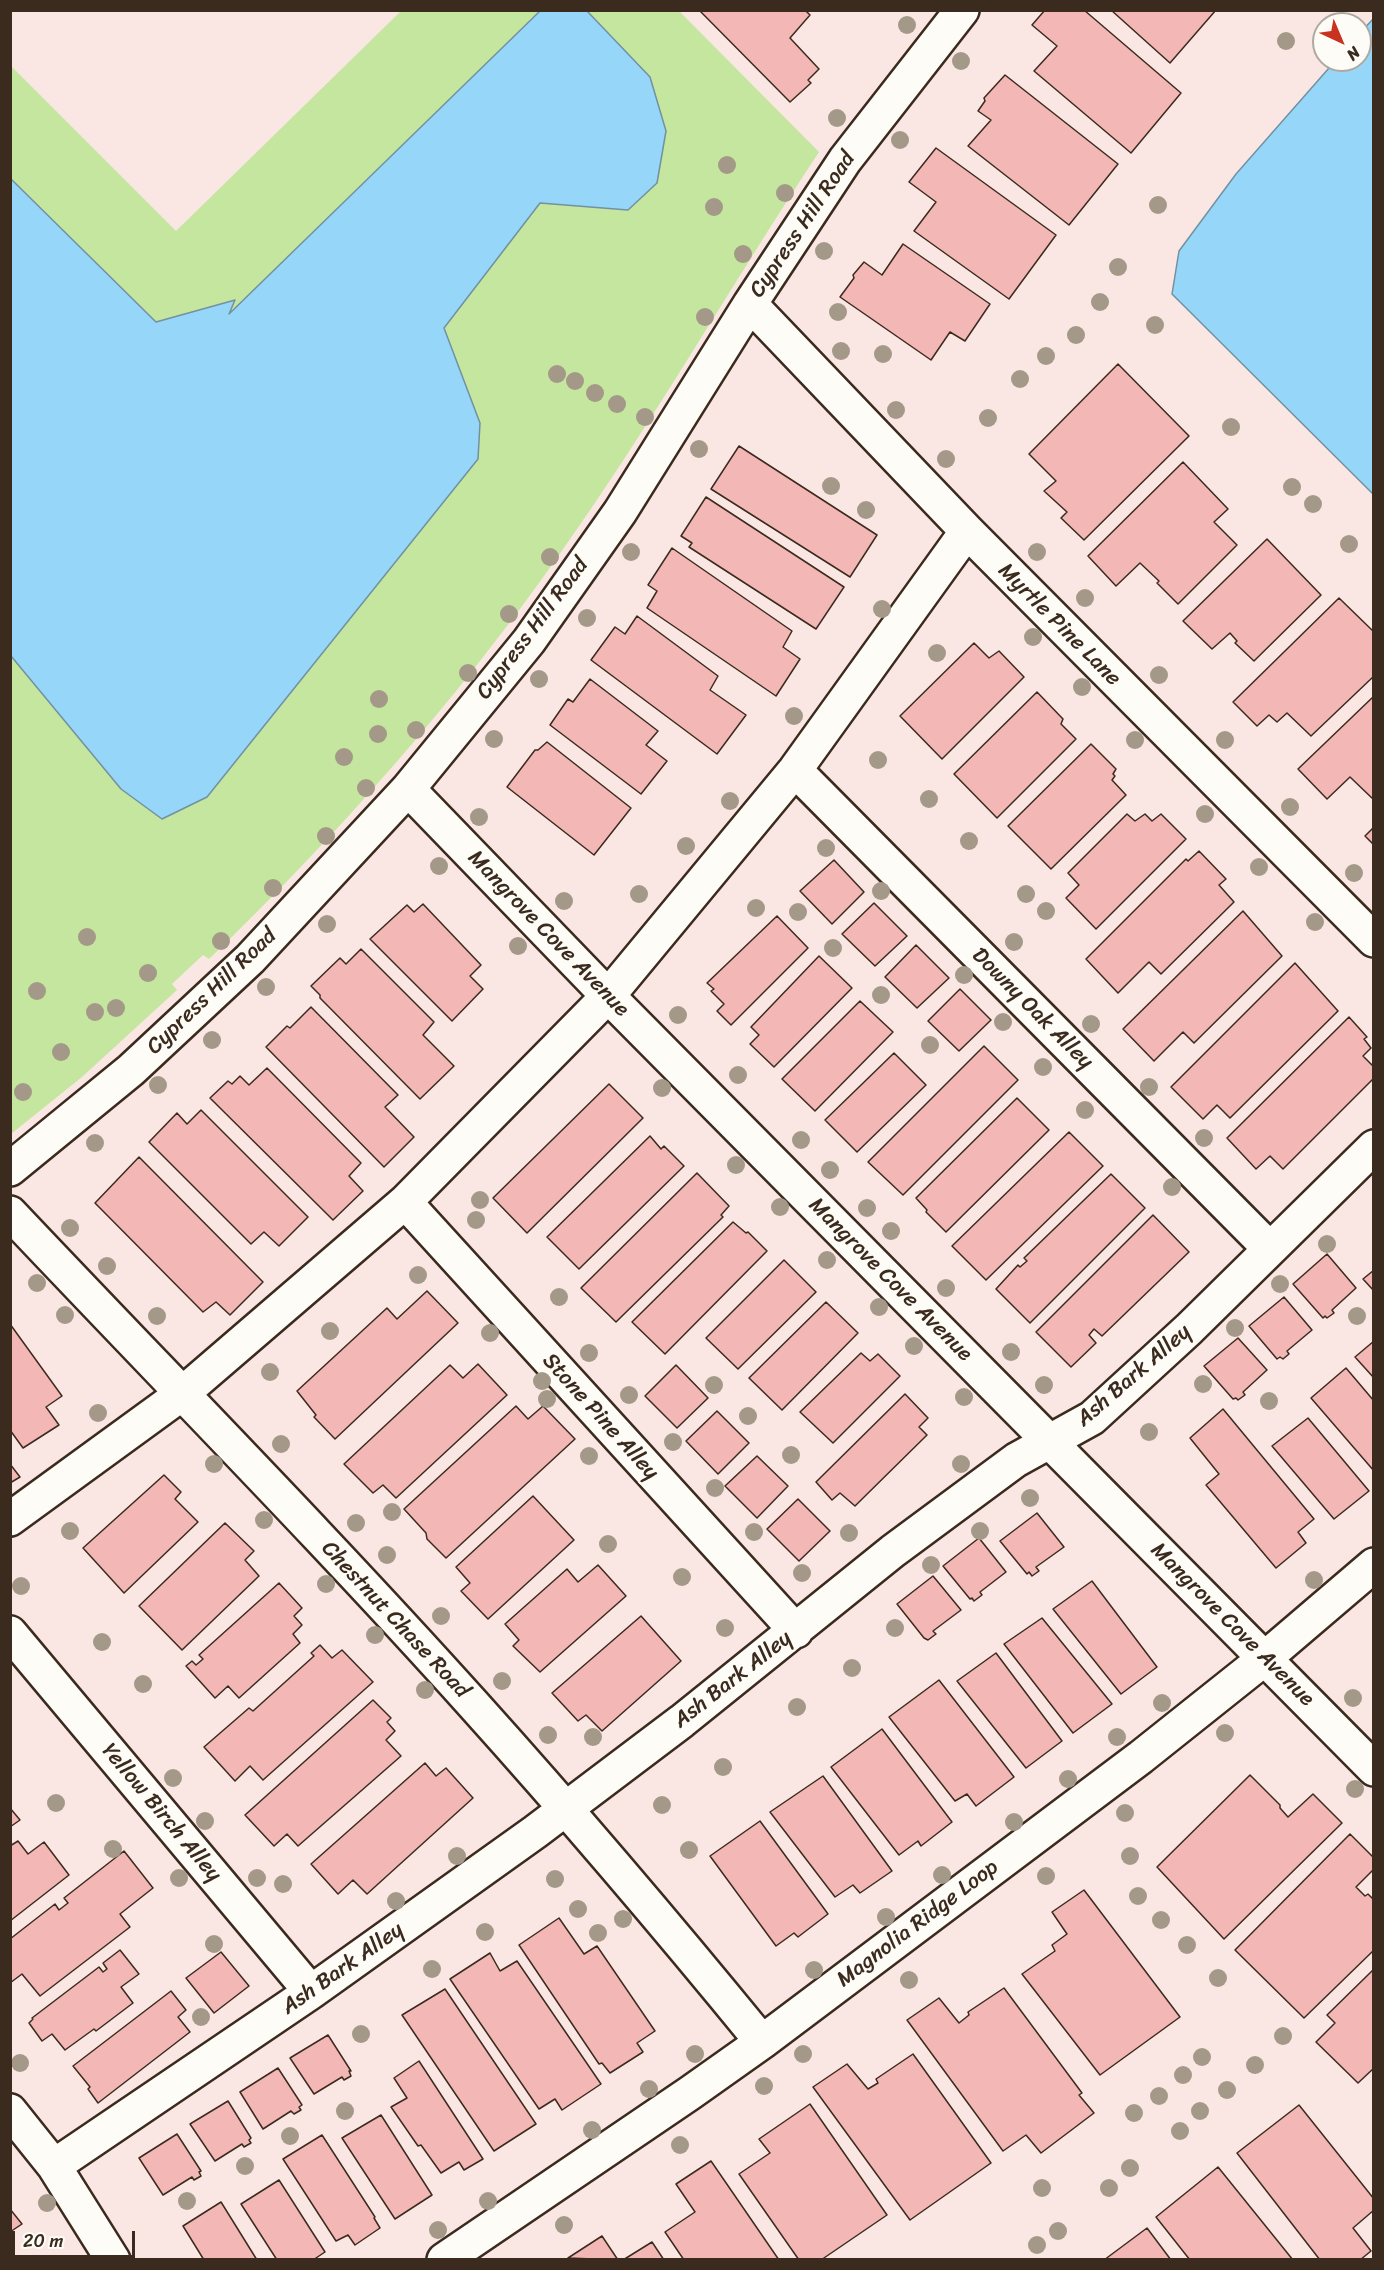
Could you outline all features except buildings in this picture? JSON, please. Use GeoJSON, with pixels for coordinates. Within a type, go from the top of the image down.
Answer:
{"type":"FeatureCollection","features":[{"type":"Feature","properties":{"kind":"street","name":"Cypress Hill Road"},"geometry":{"type":"LineString","coordinates":[[10,1169],[131,1070],[250,959],[408,789],[529,641],[620,512],[750,304],[845,160],[962,10]]}},
{"type":"Feature","properties":{"kind":"street","name":"Myrtle Pine Lane"},"geometry":{"type":"LineString","coordinates":[[750,304],[967,531],[1374,940]]}},
{"type":"Feature","properties":{"kind":"street"},"geometry":{"type":"LineString","coordinates":[[10,1519],[183,1393],[405,1202],[608,996],[795,770],[967,531]]}},
{"type":"Feature","properties":{"kind":"street","name":"Downy Oak Alley"},"geometry":{"type":"LineString","coordinates":[[795,770],[1269,1248]]}},
{"type":"Feature","properties":{"kind":"street","name":"Mangrove Cove Avenue"},"geometry":{"type":"LineString","coordinates":[[408,789],[608,996],[1374,1769]]}},
{"type":"Feature","properties":{"kind":"street","name":"Ash Bark Alley"},"geometry":{"type":"LineString","coordinates":[[54,2166],[311,1992],[566,1810],[922,1530],[1016,1460],[1092,1418],[1189,1329],[1374,1147]]}},
{"type":"Feature","properties":{"kind":"street","name":"Stone Pine Alley"},"geometry":{"type":"LineString","coordinates":[[405,1202],[796,1631]]}},
{"type":"Feature","properties":{"kind":"street","name":"Chestnut Chase Road"},"geometry":{"type":"LineString","coordinates":[[10,1213],[183,1393],[465,1694],[762,2042]]}},
{"type":"Feature","properties":{"kind":"street","name":"Magnolia Ridge Loop"},"geometry":{"type":"LineString","coordinates":[[444,2259],[762,2042],[1141,1757],[1264,1659],[1374,1565]]}},
{"type":"Feature","properties":{"kind":"street","name":"Yellow Birch Alley"},"geometry":{"type":"LineString","coordinates":[[10,1633],[311,1992]]}},
{"type":"Feature","properties":{"kind":"street"},"geometry":{"type":"LineString","coordinates":[[10,2110],[54,2166],[113,2259]]}},
{"type":"Feature","properties":{"kind":"green space"},"geometry":{"type":"Polygon","coordinates":[[[401,11],[679,11],[819,152],[593,506],[520,609],[437,714],[349,815],[257,912],[209,959],[203,955],[172,984],[177,990],[82,1077],[11,1134],[10,65],[176,231],[401,11]]]}},
{"type":"Feature","properties":{"kind":"water"},"geometry":{"type":"Polygon","coordinates":[[[540,11],[587,11],[650,77],[666,131],[657,183],[628,210],[540,203],[444,328],[480,423],[478,459],[207,797],[162,819],[121,789],[11,656],[11,179],[156,322],[235,300],[229,314],[540,11]]]}},
{"type":"Feature","properties":{"kind":"water"},"geometry":{"type":"Polygon","coordinates":[[[1372,20],[1373,494],[1172,294],[1179,251],[1236,174],[1325,72],[1372,72],[1372,20]]]}}]}
